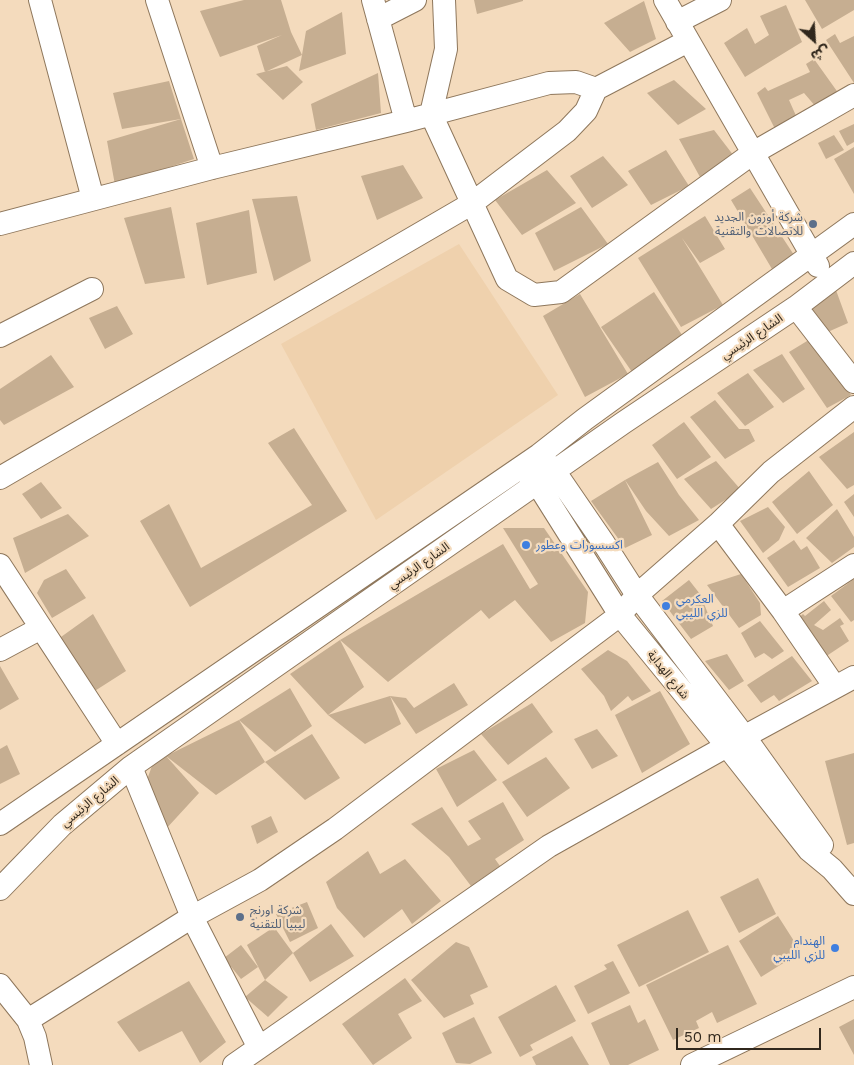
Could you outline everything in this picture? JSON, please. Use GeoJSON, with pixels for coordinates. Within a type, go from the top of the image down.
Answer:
{"type":"FeatureCollection","features":[{"type":"Feature","properties":{"kind":"street"},"geometry":{"type":"LineString","coordinates":[[40,0],[93,199]]}},
{"type":"Feature","properties":{"kind":"street"},"geometry":{"type":"LineString","coordinates":[[158,0],[212,168]]}},
{"type":"Feature","properties":{"kind":"street"},"geometry":{"type":"LineString","coordinates":[[406,121],[376,10],[415,0]]}},
{"type":"Feature","properties":{"kind":"street"},"geometry":{"type":"LineString","coordinates":[[444,0],[446,50],[431,114],[507,279],[534,295],[561,292],[753,153],[854,95]]}},
{"type":"Feature","properties":{"kind":"street"},"geometry":{"type":"LineString","coordinates":[[665,0],[828,282]]}},
{"type":"Feature","properties":{"kind":"street"},"geometry":{"type":"LineString","coordinates":[[677,22],[720,0]]}},
{"type":"Feature","properties":{"kind":"street"},"geometry":{"type":"LineString","coordinates":[[0,478],[471,204],[567,131],[586,111],[596,89],[688,41]]}},
{"type":"Feature","properties":{"kind":"street"},"geometry":{"type":"LineString","coordinates":[[0,224],[212,168],[549,84],[576,82],[596,89]]}},
{"type":"Feature","properties":{"kind":"street","name":"الشارع الرئيسي"},"geometry":{"type":"LineString","coordinates":[[0,889],[62,824],[131,768],[538,469],[585,419],[854,224]]}},
{"type":"Feature","properties":{"kind":"street","name":"الشارع الرئيسي"},"geometry":{"type":"LineString","coordinates":[[0,824],[117,744],[538,469],[623,423],[796,307],[854,263]]}},
{"type":"Feature","properties":{"kind":"street"},"geometry":{"type":"LineString","coordinates":[[0,336],[92,289]]}},
{"type":"Feature","properties":{"kind":"street"},"geometry":{"type":"LineString","coordinates":[[796,307],[854,382]]}},
{"type":"Feature","properties":{"kind":"street"},"geometry":{"type":"LineString","coordinates":[[28,1020],[192,916],[260,880],[335,829],[620,615],[636,595],[718,524],[771,472],[854,407]]}},
{"type":"Feature","properties":{"kind":"street","name":"شارع الهداية"},"geometry":{"type":"LineString","coordinates":[[538,469],[603,542],[636,595],[809,850],[832,868],[854,894]]}},
{"type":"Feature","properties":{"kind":"street","name":"شارع الهداية"},"geometry":{"type":"LineString","coordinates":[[538,469],[620,615],[735,741]]}},
{"type":"Feature","properties":{"kind":"street"},"geometry":{"type":"LineString","coordinates":[[234,1065],[258,1046],[549,846],[735,741],[845,682],[783,611],[718,524]]}},
{"type":"Feature","properties":{"kind":"street"},"geometry":{"type":"LineString","coordinates":[[0,565],[117,744]]}},
{"type":"Feature","properties":{"kind":"street"},"geometry":{"type":"LineString","coordinates":[[783,611],[854,565]]}},
{"type":"Feature","properties":{"kind":"street"},"geometry":{"type":"LineString","coordinates":[[0,650],[41,628]]}},
{"type":"Feature","properties":{"kind":"street"},"geometry":{"type":"LineString","coordinates":[[131,768],[192,916],[258,1046]]}},
{"type":"Feature","properties":{"kind":"street"},"geometry":{"type":"LineString","coordinates":[[0,985],[28,1020],[35,1037],[41,1065]]}},
{"type":"Feature","properties":{"kind":"street"},"geometry":{"type":"LineString","coordinates":[[692,1065],[854,987]]}},
{"type":"Feature","properties":{"kind":"shaded area"},"geometry":{"type":"Polygon","coordinates":[[[459,244],[558,395],[376,520],[281,344],[459,244]]]}},
{"type":"Feature","properties":{"kind":"building"},"geometry":{"type":"Polygon","coordinates":[[[244,0],[281,0],[291,32],[302,55],[265,72],[257,46],[282,35],[220,57],[200,11],[244,0]]]}},
{"type":"Feature","properties":{"kind":"building"},"geometry":{"type":"Polygon","coordinates":[[[474,0],[523,0],[523,1],[477,14],[474,0]]]}},
{"type":"Feature","properties":{"kind":"building"},"geometry":{"type":"Polygon","coordinates":[[[805,0],[854,0],[854,10],[822,29],[805,0]]]}},
{"type":"Feature","properties":{"kind":"building"},"geometry":{"type":"Polygon","coordinates":[[[644,1],[656,39],[630,52],[604,23],[644,1]]]}},
{"type":"Feature","properties":{"kind":"building"},"geometry":{"type":"Polygon","coordinates":[[[786,5],[802,42],[745,77],[724,43],[747,28],[755,44],[769,35],[760,16],[786,5]]]}},
{"type":"Feature","properties":{"kind":"building"},"geometry":{"type":"Polygon","coordinates":[[[342,12],[346,54],[299,71],[306,31],[342,12]]]}},
{"type":"Feature","properties":{"kind":"building"},"geometry":{"type":"Polygon","coordinates":[[[835,34],[840,43],[854,36],[854,83],[826,40],[835,34]]]}},
{"type":"Feature","properties":{"kind":"building"},"geometry":{"type":"Polygon","coordinates":[[[814,59],[839,94],[816,107],[804,93],[789,100],[797,118],[776,131],[757,93],[765,87],[768,91],[810,72],[806,64],[814,59]]]}},
{"type":"Feature","properties":{"kind":"building"},"geometry":{"type":"Polygon","coordinates":[[[287,66],[303,82],[283,100],[256,74],[287,66]]]}},
{"type":"Feature","properties":{"kind":"building"},"geometry":{"type":"Polygon","coordinates":[[[378,73],[381,113],[316,130],[311,104],[378,73]]]}},
{"type":"Feature","properties":{"kind":"building"},"geometry":{"type":"Polygon","coordinates":[[[674,80],[706,109],[678,125],[647,93],[674,80]]]}},
{"type":"Feature","properties":{"kind":"building"},"geometry":{"type":"Polygon","coordinates":[[[169,81],[181,119],[122,129],[113,93],[169,81]]]}},
{"type":"Feature","properties":{"kind":"building"},"geometry":{"type":"Polygon","coordinates":[[[181,119],[194,159],[115,185],[107,141],[181,119]]]}},
{"type":"Feature","properties":{"kind":"building"},"geometry":{"type":"Polygon","coordinates":[[[854,124],[854,142],[847,146],[839,131],[854,124]]]}},
{"type":"Feature","properties":{"kind":"building"},"geometry":{"type":"Polygon","coordinates":[[[714,130],[737,160],[700,177],[679,139],[714,130]]]}},
{"type":"Feature","properties":{"kind":"building"},"geometry":{"type":"Polygon","coordinates":[[[834,135],[844,150],[826,159],[818,143],[834,135]]]}},
{"type":"Feature","properties":{"kind":"building"},"geometry":{"type":"Polygon","coordinates":[[[854,147],[854,194],[834,159],[854,147]]]}},
{"type":"Feature","properties":{"kind":"building"},"geometry":{"type":"Polygon","coordinates":[[[666,150],[689,186],[651,205],[628,171],[666,150]]]}},
{"type":"Feature","properties":{"kind":"building"},"geometry":{"type":"Polygon","coordinates":[[[603,156],[628,185],[592,208],[570,176],[603,156]]]}},
{"type":"Feature","properties":{"kind":"building"},"geometry":{"type":"Polygon","coordinates":[[[403,165],[423,198],[377,220],[361,176],[403,165]]]}},
{"type":"Feature","properties":{"kind":"building"},"geometry":{"type":"Polygon","coordinates":[[[547,170],[576,203],[522,235],[495,200],[547,170]]]}},
{"type":"Feature","properties":{"kind":"building"},"geometry":{"type":"Polygon","coordinates":[[[750,188],[794,255],[772,269],[731,200],[750,188]]]}},
{"type":"Feature","properties":{"kind":"building"},"geometry":{"type":"Polygon","coordinates":[[[297,196],[311,261],[274,281],[252,199],[297,196]]]}},
{"type":"Feature","properties":{"kind":"building"},"geometry":{"type":"Polygon","coordinates":[[[171,207],[185,278],[145,284],[124,218],[171,207]]]}},
{"type":"Feature","properties":{"kind":"building"},"geometry":{"type":"Polygon","coordinates":[[[581,207],[608,244],[554,271],[535,233],[581,207]]]}},
{"type":"Feature","properties":{"kind":"building"},"geometry":{"type":"Polygon","coordinates":[[[249,210],[257,273],[207,285],[196,223],[249,210]]]}},
{"type":"Feature","properties":{"kind":"building"},"geometry":{"type":"Polygon","coordinates":[[[705,216],[725,249],[700,263],[682,238],[723,305],[681,327],[638,258],[705,216]]]}},
{"type":"Feature","properties":{"kind":"building"},"geometry":{"type":"Polygon","coordinates":[[[833,282],[848,323],[821,335],[809,311],[833,282]]]}},
{"type":"Feature","properties":{"kind":"building"},"geometry":{"type":"Polygon","coordinates":[[[654,292],[684,338],[632,372],[601,327],[654,292]]]}},
{"type":"Feature","properties":{"kind":"building"},"geometry":{"type":"Polygon","coordinates":[[[580,294],[628,374],[585,397],[543,316],[580,294]]]}},
{"type":"Feature","properties":{"kind":"building"},"geometry":{"type":"Polygon","coordinates":[[[117,306],[133,334],[105,349],[89,318],[117,306]]]}},
{"type":"Feature","properties":{"kind":"building"},"geometry":{"type":"Polygon","coordinates":[[[812,338],[851,395],[827,408],[789,352],[812,338]]]}},
{"type":"Feature","properties":{"kind":"building"},"geometry":{"type":"Polygon","coordinates":[[[782,354],[805,389],[783,403],[753,370],[782,354]]]}},
{"type":"Feature","properties":{"kind":"building"},"geometry":{"type":"Polygon","coordinates":[[[51,355],[74,387],[4,425],[0,420],[0,389],[51,355]]]}},
{"type":"Feature","properties":{"kind":"building"},"geometry":{"type":"Polygon","coordinates":[[[748,373],[774,407],[745,426],[717,393],[748,373]]]}},
{"type":"Feature","properties":{"kind":"building"},"geometry":{"type":"Polygon","coordinates":[[[715,400],[739,429],[749,429],[755,441],[725,459],[690,417],[715,400]]]}},
{"type":"Feature","properties":{"kind":"building"},"geometry":{"type":"Polygon","coordinates":[[[684,422],[711,457],[677,479],[652,445],[684,422]]]}},
{"type":"Feature","properties":{"kind":"building"},"geometry":{"type":"Polygon","coordinates":[[[294,428],[347,511],[190,607],[140,521],[169,504],[201,568],[312,505],[268,443],[294,428]]]}},
{"type":"Feature","properties":{"kind":"building"},"geometry":{"type":"Polygon","coordinates":[[[854,432],[854,485],[847,489],[819,457],[854,432]]]}},
{"type":"Feature","properties":{"kind":"building"},"geometry":{"type":"Polygon","coordinates":[[[716,461],[741,490],[711,509],[684,479],[716,461]]]}},
{"type":"Feature","properties":{"kind":"building"},"geometry":{"type":"Polygon","coordinates":[[[658,462],[679,495],[699,520],[669,536],[646,511],[625,480],[658,462]]]}},
{"type":"Feature","properties":{"kind":"building"},"geometry":{"type":"Polygon","coordinates":[[[809,471],[833,505],[797,534],[772,502],[809,471]]]}},
{"type":"Feature","properties":{"kind":"building"},"geometry":{"type":"Polygon","coordinates":[[[625,480],[652,535],[625,548],[591,501],[625,480]]]}},
{"type":"Feature","properties":{"kind":"building"},"geometry":{"type":"Polygon","coordinates":[[[41,482],[62,508],[41,519],[22,494],[41,482]]]}},
{"type":"Feature","properties":{"kind":"building"},"geometry":{"type":"Polygon","coordinates":[[[854,494],[854,517],[844,502],[854,494]]]}},
{"type":"Feature","properties":{"kind":"building"},"geometry":{"type":"Polygon","coordinates":[[[768,507],[785,527],[779,540],[763,553],[740,521],[768,507]]]}},
{"type":"Feature","properties":{"kind":"building"},"geometry":{"type":"Polygon","coordinates":[[[837,509],[854,537],[854,547],[832,563],[806,538],[837,509]]]}},
{"type":"Feature","properties":{"kind":"building"},"geometry":{"type":"Polygon","coordinates":[[[68,514],[89,536],[25,573],[13,538],[68,514]]]}},
{"type":"Feature","properties":{"kind":"building"},"geometry":{"type":"Polygon","coordinates":[[[503,528],[544,528],[588,592],[585,623],[551,642],[515,600],[489,619],[481,610],[388,682],[340,640],[503,544],[530,589],[538,584],[503,528]]]}},
{"type":"Feature","properties":{"kind":"building"},"geometry":{"type":"Polygon","coordinates":[[[794,540],[801,550],[807,546],[820,568],[788,587],[767,558],[794,540]]]}},
{"type":"Feature","properties":{"kind":"building"},"geometry":{"type":"Polygon","coordinates":[[[66,569],[86,598],[52,618],[37,593],[44,580],[66,569]]]}},
{"type":"Feature","properties":{"kind":"building"},"geometry":{"type":"Polygon","coordinates":[[[741,574],[760,603],[761,615],[739,628],[707,585],[741,574]]]}},
{"type":"Feature","properties":{"kind":"building"},"geometry":{"type":"Polygon","coordinates":[[[854,579],[854,620],[851,622],[831,596],[854,579]]]}},
{"type":"Feature","properties":{"kind":"building"},"geometry":{"type":"Polygon","coordinates":[[[689,580],[700,594],[713,626],[691,639],[662,601],[689,580]]]}},
{"type":"Feature","properties":{"kind":"building"},"geometry":{"type":"Polygon","coordinates":[[[824,601],[831,610],[814,625],[823,630],[840,618],[844,624],[840,626],[849,641],[825,657],[797,619],[803,614],[805,616],[824,601]]]}},
{"type":"Feature","properties":{"kind":"building"},"geometry":{"type":"Polygon","coordinates":[[[93,614],[126,671],[90,694],[54,642],[93,614]]]}},
{"type":"Feature","properties":{"kind":"building"},"geometry":{"type":"Polygon","coordinates":[[[760,621],[784,651],[772,659],[764,653],[755,658],[741,633],[760,621]]]}},
{"type":"Feature","properties":{"kind":"building"},"geometry":{"type":"Polygon","coordinates":[[[340,640],[364,687],[328,715],[290,674],[340,640]]]}},
{"type":"Feature","properties":{"kind":"building"},"geometry":{"type":"Polygon","coordinates":[[[608,650],[627,661],[651,691],[632,701],[628,696],[611,711],[604,696],[581,669],[608,650]]]}},
{"type":"Feature","properties":{"kind":"building"},"geometry":{"type":"Polygon","coordinates":[[[727,654],[744,681],[729,690],[705,661],[727,654]]]}},
{"type":"Feature","properties":{"kind":"building"},"geometry":{"type":"Polygon","coordinates":[[[792,656],[812,681],[779,701],[774,695],[761,703],[747,685],[792,656]]]}},
{"type":"Feature","properties":{"kind":"building"},"geometry":{"type":"Polygon","coordinates":[[[0,666],[19,699],[0,710],[0,666]]]}},
{"type":"Feature","properties":{"kind":"building"},"geometry":{"type":"Polygon","coordinates":[[[454,683],[468,705],[416,734],[390,696],[406,698],[414,708],[454,683]]]}},
{"type":"Feature","properties":{"kind":"building"},"geometry":{"type":"Polygon","coordinates":[[[290,688],[312,726],[275,752],[239,720],[290,688]]]}},
{"type":"Feature","properties":{"kind":"building"},"geometry":{"type":"Polygon","coordinates":[[[660,691],[690,744],[642,773],[615,715],[660,691]]]}},
{"type":"Feature","properties":{"kind":"building"},"geometry":{"type":"Polygon","coordinates":[[[390,696],[401,724],[365,744],[328,715],[390,696]]]}},
{"type":"Feature","properties":{"kind":"building"},"geometry":{"type":"Polygon","coordinates":[[[532,703],[553,732],[508,765],[481,734],[532,703]]]}},
{"type":"Feature","properties":{"kind":"building"},"geometry":{"type":"Polygon","coordinates":[[[239,720],[265,762],[216,795],[166,756],[239,720]]]}},
{"type":"Feature","properties":{"kind":"building"},"geometry":{"type":"Polygon","coordinates":[[[597,729],[618,756],[592,769],[574,739],[597,729]]]}},
{"type":"Feature","properties":{"kind":"building"},"geometry":{"type":"Polygon","coordinates":[[[312,734],[340,778],[305,800],[265,762],[312,734]]]}},
{"type":"Feature","properties":{"kind":"building"},"geometry":{"type":"Polygon","coordinates":[[[7,745],[20,774],[0,784],[0,749],[7,745]]]}},
{"type":"Feature","properties":{"kind":"building"},"geometry":{"type":"Polygon","coordinates":[[[474,750],[497,780],[457,807],[436,769],[474,750]]]}},
{"type":"Feature","properties":{"kind":"building"},"geometry":{"type":"Polygon","coordinates":[[[854,753],[854,843],[847,845],[825,761],[854,753]]]}},
{"type":"Feature","properties":{"kind":"building"},"geometry":{"type":"Polygon","coordinates":[[[166,756],[199,793],[165,830],[143,791],[153,763],[166,756]]]}},
{"type":"Feature","properties":{"kind":"building"},"geometry":{"type":"Polygon","coordinates":[[[546,757],[570,788],[527,817],[502,782],[546,757]]]}},
{"type":"Feature","properties":{"kind":"building"},"geometry":{"type":"Polygon","coordinates":[[[503,802],[524,840],[495,859],[500,866],[471,886],[449,857],[411,824],[442,807],[468,846],[481,839],[468,821],[503,802]]]}},
{"type":"Feature","properties":{"kind":"building"},"geometry":{"type":"Polygon","coordinates":[[[271,816],[278,832],[257,844],[251,826],[271,816]]]}},
{"type":"Feature","properties":{"kind":"building"},"geometry":{"type":"Polygon","coordinates":[[[368,851],[380,874],[405,859],[441,901],[412,924],[402,909],[364,938],[337,908],[326,882],[368,851]]]}},
{"type":"Feature","properties":{"kind":"building"},"geometry":{"type":"Polygon","coordinates":[[[758,878],[776,914],[739,933],[720,897],[758,878]]]}},
{"type":"Feature","properties":{"kind":"building"},"geometry":{"type":"Polygon","coordinates":[[[307,902],[318,928],[290,942],[276,914],[307,902]]]}},
{"type":"Feature","properties":{"kind":"building"},"geometry":{"type":"Polygon","coordinates":[[[688,910],[709,952],[639,987],[617,945],[688,910]]]}},
{"type":"Feature","properties":{"kind":"building"},"geometry":{"type":"Polygon","coordinates":[[[778,916],[801,952],[761,977],[739,941],[778,916]]]}},
{"type":"Feature","properties":{"kind":"building"},"geometry":{"type":"Polygon","coordinates":[[[331,924],[354,956],[310,982],[293,953],[331,924]]]}},
{"type":"Feature","properties":{"kind":"building"},"geometry":{"type":"Polygon","coordinates":[[[274,927],[293,953],[265,980],[247,945],[274,927]]]}},
{"type":"Feature","properties":{"kind":"building"},"geometry":{"type":"Polygon","coordinates":[[[456,942],[469,947],[488,987],[470,995],[474,1004],[444,1018],[411,980],[456,942]]]}},
{"type":"Feature","properties":{"kind":"building"},"geometry":{"type":"Polygon","coordinates":[[[241,945],[258,967],[241,979],[224,958],[241,945]]]}},
{"type":"Feature","properties":{"kind":"building"},"geometry":{"type":"Polygon","coordinates":[[[728,945],[757,1004],[717,1023],[712,1012],[696,1021],[699,1028],[673,1040],[646,985],[728,945]]]}},
{"type":"Feature","properties":{"kind":"building"},"geometry":{"type":"Polygon","coordinates":[[[613,961],[630,993],[588,1014],[574,986],[607,969],[604,965],[613,961]]]}},
{"type":"Feature","properties":{"kind":"building"},"geometry":{"type":"Polygon","coordinates":[[[405,978],[422,1001],[398,1014],[412,1038],[373,1065],[342,1024],[405,978]]]}},
{"type":"Feature","properties":{"kind":"building"},"geometry":{"type":"Polygon","coordinates":[[[265,980],[288,997],[268,1017],[245,997],[265,980]]]}},
{"type":"Feature","properties":{"kind":"building"},"geometry":{"type":"Polygon","coordinates":[[[189,981],[226,1042],[200,1063],[182,1031],[139,1052],[117,1022],[189,981]]]}},
{"type":"Feature","properties":{"kind":"building"},"geometry":{"type":"Polygon","coordinates":[[[556,985],[576,1021],[530,1045],[533,1050],[520,1057],[498,1017],[556,985]]]}},
{"type":"Feature","properties":{"kind":"building"},"geometry":{"type":"Polygon","coordinates":[[[630,1005],[638,1023],[645,1019],[659,1050],[628,1065],[610,1065],[591,1023],[630,1005]]]}},
{"type":"Feature","properties":{"kind":"building"},"geometry":{"type":"Polygon","coordinates":[[[474,1017],[492,1053],[470,1064],[456,1063],[442,1033],[474,1017]]]}},
{"type":"Feature","properties":{"kind":"building"},"geometry":{"type":"Polygon","coordinates":[[[854,1019],[854,1055],[839,1027],[854,1019]]]}},
{"type":"Feature","properties":{"kind":"building"},"geometry":{"type":"Polygon","coordinates":[[[572,1036],[589,1065],[536,1065],[532,1057],[572,1036]]]}},
{"type":"Feature","properties":{"kind":"place","name":"شركة أوزون الجديد للاتصالات والتقنية"},"geometry":{"type":"Point","coordinates":[813,224]}},
{"type":"Feature","properties":{"kind":"place","name":"اكسسورات وعطور"},"geometry":{"type":"Point","coordinates":[526,545]}},
{"type":"Feature","properties":{"kind":"place","name":"العكرمي للزي الليبي"},"geometry":{"type":"Point","coordinates":[666,606]}},
{"type":"Feature","properties":{"kind":"place","name":"شركة اورنج ليبيا للتقنية"},"geometry":{"type":"Point","coordinates":[240,917]}},
{"type":"Feature","properties":{"kind":"place","name":"الهندام للزي الليبي"},"geometry":{"type":"Point","coordinates":[835,948]}}]}
